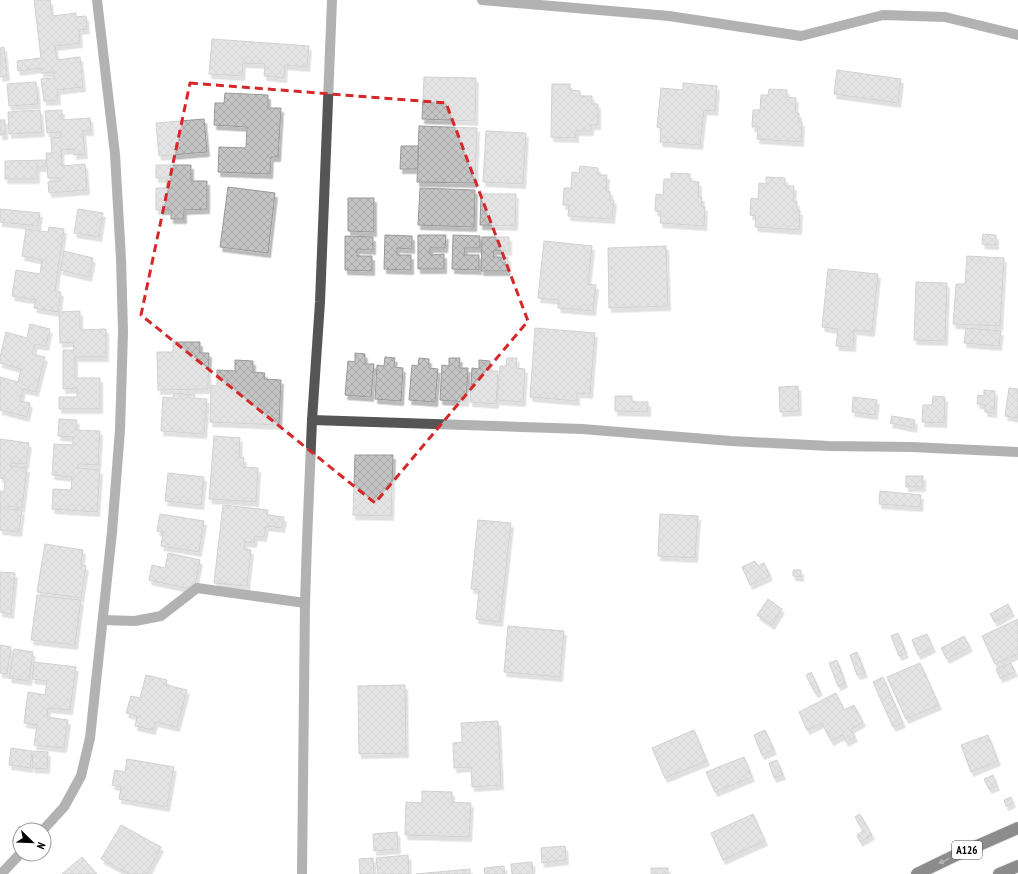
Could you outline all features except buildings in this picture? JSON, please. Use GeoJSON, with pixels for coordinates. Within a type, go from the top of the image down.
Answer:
{"type":"FeatureCollection","features":[{"type":"Feature","properties":{"kind":"highway","name":"A126"},"geometry":{"type":"LineString","coordinates":[[917,874],[1018,828]]}},
{"type":"Feature","properties":{"kind":"highway"},"geometry":{"type":"LineString","coordinates":[[999,874],[1018,866]]}},
{"type":"Feature","properties":{"kind":"street"},"geometry":{"type":"LineString","coordinates":[[50,822],[64,807],[81,776],[90,738],[112,532],[120,430],[123,332],[121,259],[115,154],[97,0]]}},
{"type":"Feature","properties":{"kind":"street"},"geometry":{"type":"LineString","coordinates":[[302,874],[305,603],[312,420],[320,302],[332,0]]}},
{"type":"Feature","properties":{"kind":"street"},"geometry":{"type":"LineString","coordinates":[[482,0],[669,16],[800,36],[883,15],[945,17],[1018,35]]}},
{"type":"Feature","properties":{"kind":"street"},"geometry":{"type":"LineString","coordinates":[[312,420],[582,429],[731,441],[1018,452]]}},
{"type":"Feature","properties":{"kind":"street"},"geometry":{"type":"LineString","coordinates":[[103,620],[135,621],[161,616],[197,588],[305,603]]}},
{"type":"Feature","properties":{"kind":"street"},"geometry":{"type":"LineString","coordinates":[[0,874],[12,862]]}},
{"type":"Feature","properties":{"kind":"highlighted area"},"geometry":{"type":"Polygon","coordinates":[[[190,83],[446,103],[528,321],[375,503],[141,315],[190,83]]]}}]}
